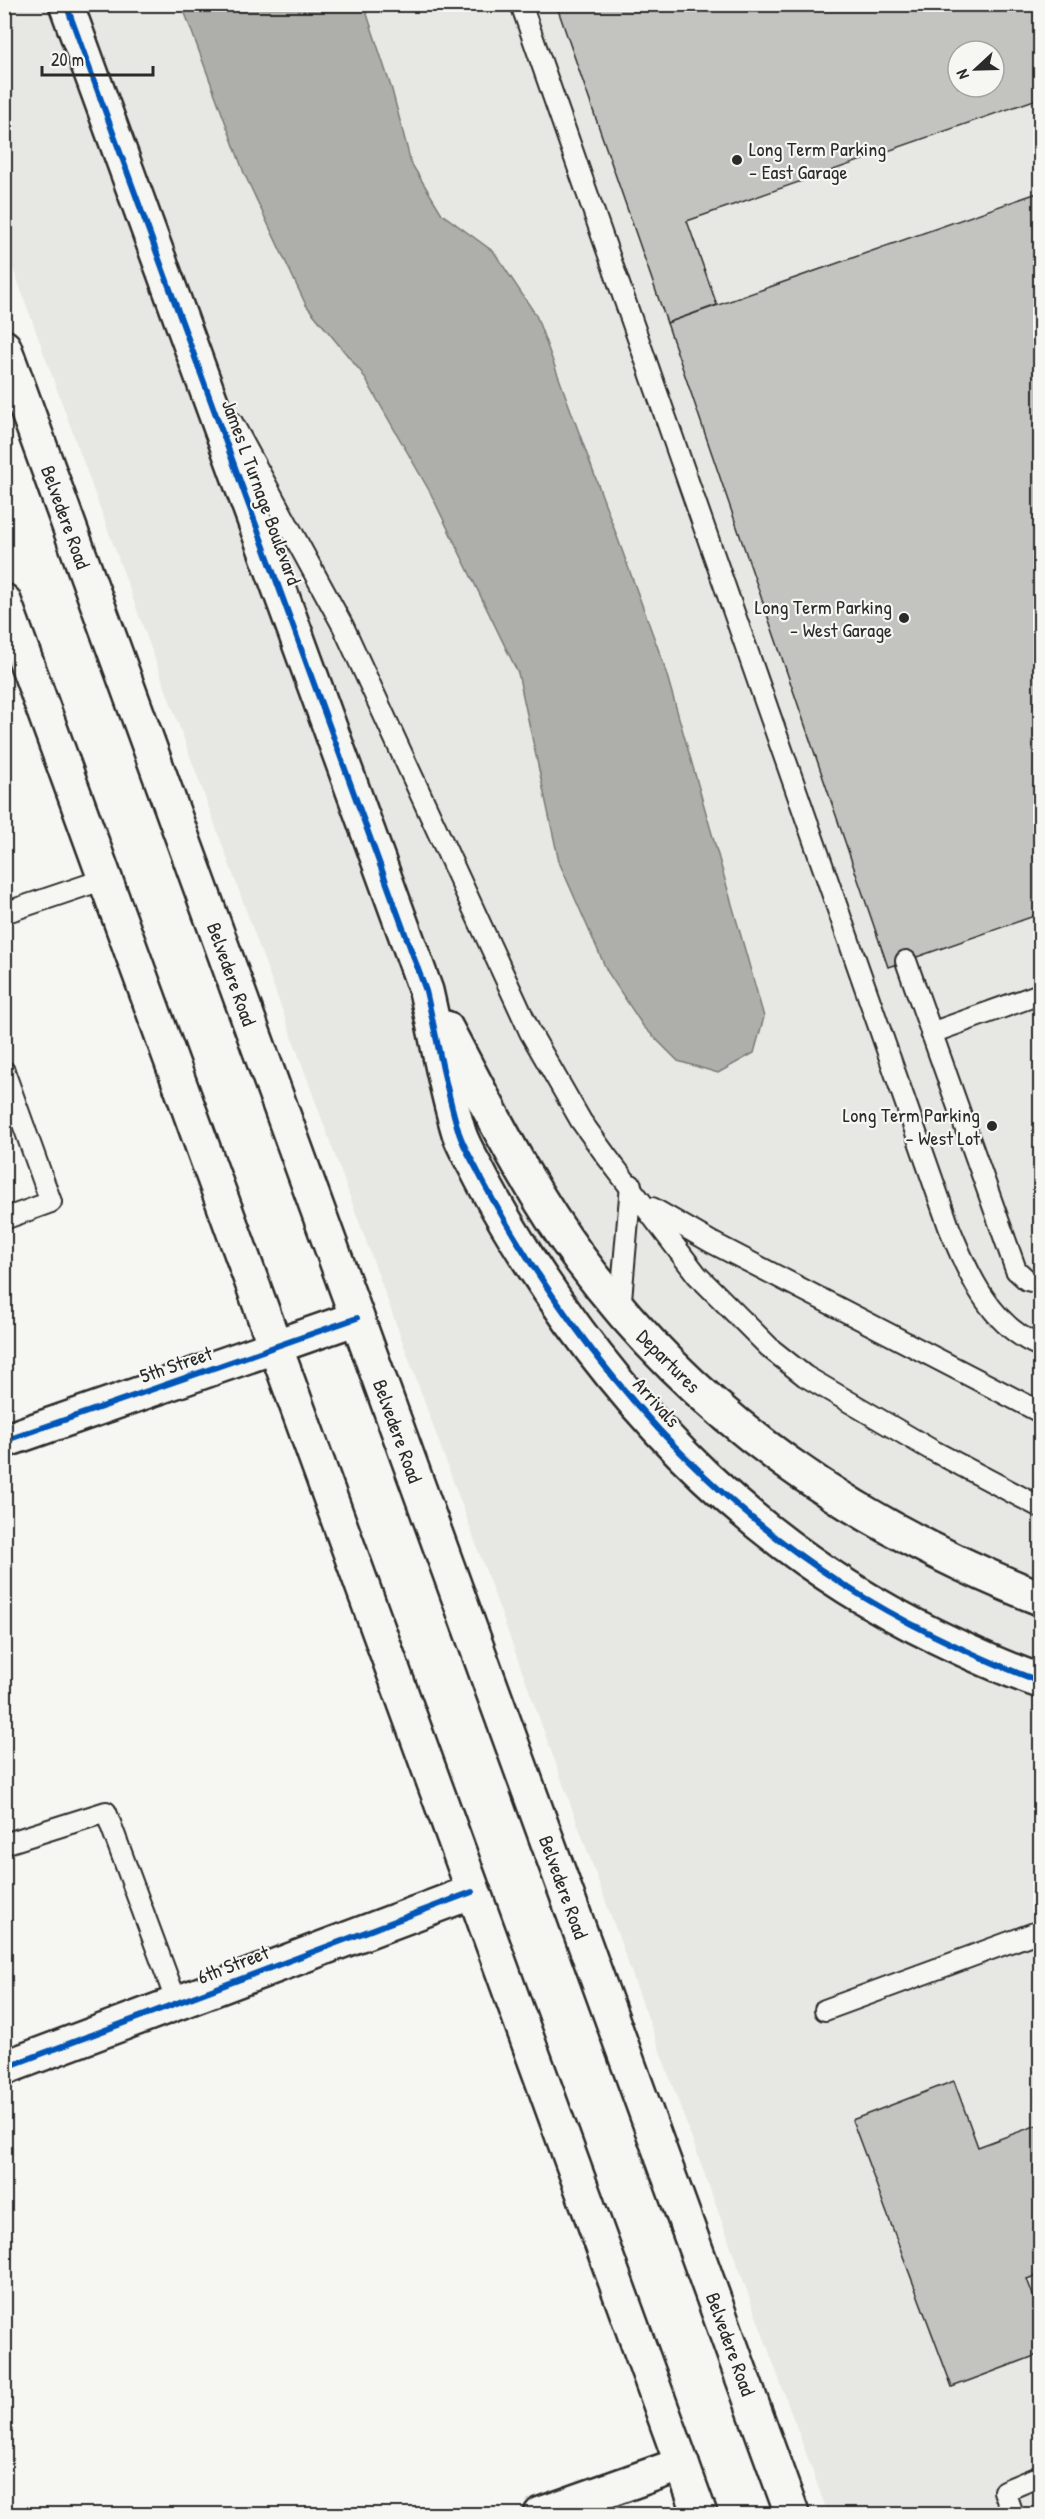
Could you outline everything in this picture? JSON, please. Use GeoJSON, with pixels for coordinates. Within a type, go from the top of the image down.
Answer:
{"type":"FeatureCollection","features":[{"type":"Feature","properties":{"kind":"main road","name":"James L Turnage Boulevard"},"geometry":{"type":"LineString","coordinates":[[66,4],[426,991]]}},
{"type":"Feature","properties":{"kind":"main road","name":"Belvedere Road"},"geometry":{"type":"LineString","coordinates":[[4,346],[792,2514]]}},
{"type":"Feature","properties":{"kind":"main road"},"geometry":{"type":"LineString","coordinates":[[4,601],[700,2514]]}},
{"type":"Feature","properties":{"kind":"main road","name":"Departures"},"geometry":{"type":"LineString","coordinates":[[426,991],[540,1200],[579,1258],[620,1311],[664,1358],[710,1401],[815,1484],[874,1520],[931,1549],[990,1578],[1041,1598]]}},
{"type":"Feature","properties":{"kind":"main road","name":"Arrivals"},"geometry":{"type":"LineString","coordinates":[[426,991],[459,1135],[492,1200],[562,1311],[611,1376],[661,1432],[770,1535],[830,1578],[891,1615],[960,1649],[1041,1681]]}},
{"type":"Feature","properties":{"kind":"main road","name":"5th Street"},"geometry":{"type":"LineString","coordinates":[[4,1441],[357,1318]]}},
{"type":"Feature","properties":{"kind":"main road","name":"6th Street"},"geometry":{"type":"LineString","coordinates":[[4,2068],[472,1892]]}},
{"type":"Feature","properties":{"kind":"main road"},"geometry":{"type":"LineString","coordinates":[[542,2514],[616,2502],[682,2464]]}},
{"type":"Feature","properties":{"kind":"lane"},"geometry":{"type":"LineString","coordinates":[[521,4],[949,1227],[976,1287],[992,1309],[1012,1329],[1041,1346]]}},
{"type":"Feature","properties":{"kind":"lane"},"geometry":{"type":"LineString","coordinates":[[192,348],[344,626],[530,1032],[581,1121],[697,1275],[739,1319],[805,1376],[930,1449],[1041,1507]]}},
{"type":"Feature","properties":{"kind":"lane"},"geometry":{"type":"LineString","coordinates":[[4,914],[105,879]]}},
{"type":"Feature","properties":{"kind":"lane"},"geometry":{"type":"LineString","coordinates":[[906,961],[1016,1270],[1027,1280],[1041,1283]]}},
{"type":"Feature","properties":{"kind":"lane"},"geometry":{"type":"LineString","coordinates":[[931,1033],[1041,994]]}},
{"type":"Feature","properties":{"kind":"lane"},"geometry":{"type":"LineString","coordinates":[[4,1071],[51,1202],[4,1219]]}},
{"type":"Feature","properties":{"kind":"lane"},"geometry":{"type":"LineString","coordinates":[[620,1311],[631,1185]]}},
{"type":"Feature","properties":{"kind":"lane"},"geometry":{"type":"LineString","coordinates":[[645,1203],[711,1242],[1041,1412]]}},
{"type":"Feature","properties":{"kind":"lane"},"geometry":{"type":"LineString","coordinates":[[4,1844],[106,1812],[177,2003]]}},
{"type":"Feature","properties":{"kind":"lane"},"geometry":{"type":"LineString","coordinates":[[825,2010],[1041,1931]]}},
{"type":"Feature","properties":{"kind":"lane"},"geometry":{"type":"LineString","coordinates":[[1012,2514],[1004,2491],[1041,2476]]}},
{"type":"Feature","properties":{"kind":"shaded area"},"geometry":{"type":"Polygon","coordinates":[[[5,5],[1040,5],[1040,2514],[828,2514],[5,246],[5,5]]]}},
{"type":"Feature","properties":{"kind":"shaded area"},"geometry":{"type":"Polygon","coordinates":[[[182,5],[364,5],[392,90],[411,163],[442,214],[494,252],[536,315],[664,665],[764,1017],[754,1053],[718,1073],[678,1061],[643,1026],[607,971],[559,862],[518,673],[430,492],[362,373],[306,305],[244,173],[182,5]]]}},
{"type":"Feature","properties":{"kind":"building","name":"Long Term Parking - East Garage"},"geometry":{"type":"Polygon","coordinates":[[[556,4],[1040,4],[1040,98],[687,221],[717,305],[667,323],[556,4]]]}},
{"type":"Feature","properties":{"kind":"building","name":"Long Term Parking - West Garage"},"geometry":{"type":"Polygon","coordinates":[[[1040,192],[1040,914],[888,967],[667,323],[1040,192]]]}},
{"type":"Feature","properties":{"kind":"building"},"geometry":{"type":"Polygon","coordinates":[[[954,2081],[978,2147],[1040,2124],[1040,2274],[1027,2279],[1040,2314],[1040,2354],[952,2387],[852,2120],[954,2081]]]}},
{"type":"Feature","properties":{"kind":"cycle path"},"geometry":{"type":"LineString","coordinates":[[66,4],[426,991],[459,1133],[501,1215],[569,1319],[611,1375],[705,1476],[757,1522],[812,1564],[870,1601],[959,1648],[1040,1681]]}},
{"type":"Feature","properties":{"kind":"cycle path"},"geometry":{"type":"LineString","coordinates":[[4,1441],[357,1318]]}},
{"type":"Feature","properties":{"kind":"cycle path"},"geometry":{"type":"LineString","coordinates":[[4,2068],[472,1892]]}},
{"type":"Feature","properties":{"kind":"place","name":"Long Term Parking - East Garage"},"geometry":{"type":"Point","coordinates":[737,160]}},
{"type":"Feature","properties":{"kind":"place","name":"Long Term Parking - West Garage"},"geometry":{"type":"Point","coordinates":[904,618]}},
{"type":"Feature","properties":{"kind":"place","name":"Long Term Parking - West Lot"},"geometry":{"type":"Point","coordinates":[992,1126]}}]}
